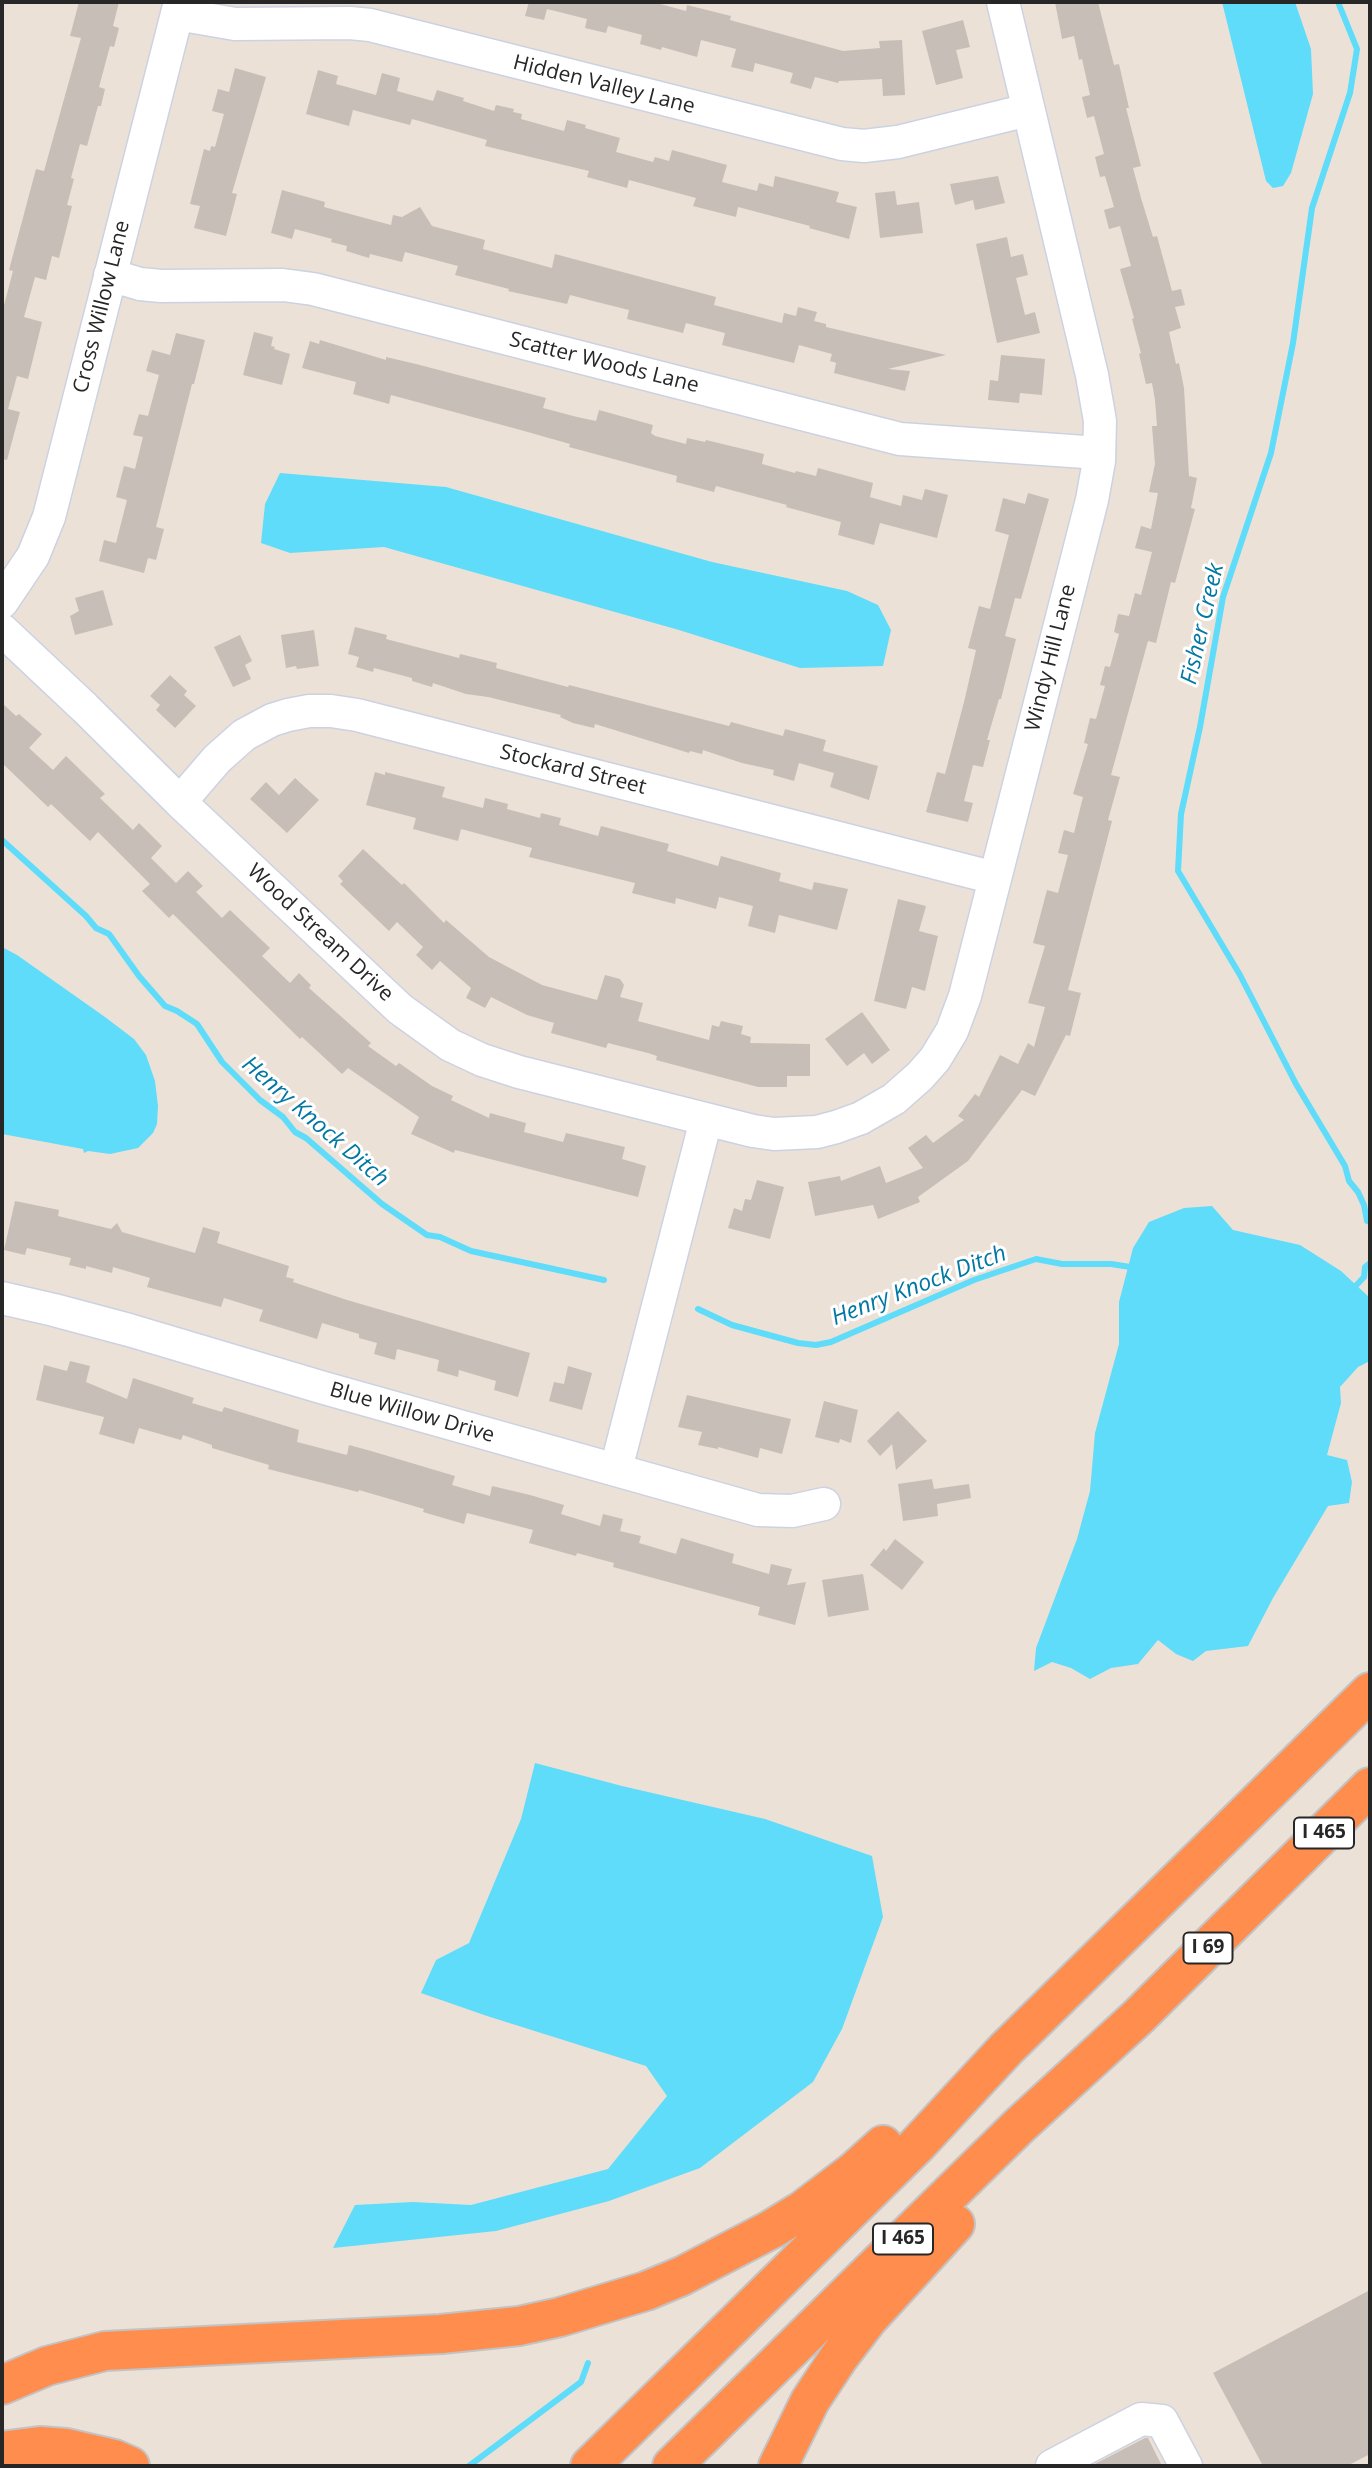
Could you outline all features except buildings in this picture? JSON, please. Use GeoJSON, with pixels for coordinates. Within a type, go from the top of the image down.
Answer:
{"type":"FeatureCollection","features":[{"type":"Feature","properties":{"kind":"highway","name":"I 465"},"geometry":{"type":"LineString","coordinates":[[590,2466],[916,2145],[1006,2049],[1370,1692]]}},
{"type":"Feature","properties":{"kind":"highway","name":"I 465"},"geometry":{"type":"LineString","coordinates":[[1278,1880],[1370,1787]]}},
{"type":"Feature","properties":{"kind":"highway","name":"I 69"},"geometry":{"type":"LineString","coordinates":[[1138,2017],[1278,1880]]}},
{"type":"Feature","properties":{"kind":"highway","name":"I 465"},"geometry":{"type":"LineString","coordinates":[[671,2466],[1019,2126],[1138,2017]]}},
{"type":"Feature","properties":{"kind":"highway"},"geometry":{"type":"LineString","coordinates":[[778,2466],[810,2401],[868,2319],[917,2263],[1035,2143],[1138,2017]]}},
{"type":"Feature","properties":{"kind":"highway"},"geometry":{"type":"LineString","coordinates":[[2,2385],[47,2365],[105,2351],[441,2334],[519,2326],[560,2317],[646,2291],[693,2270],[803,2210],[853,2172],[900,2130],[1006,2049]]}},
{"type":"Feature","properties":{"kind":"highway"},"geometry":{"type":"LineString","coordinates":[[2,2451],[40,2446],[66,2448],[114,2459],[131,2466]]}},
{"type":"Feature","properties":{"kind":"street","name":"Windy Hill Lane"},"geometry":{"type":"LineString","coordinates":[[706,1119],[774,1134],[817,1132],[861,1118],[899,1096],[935,1059],[957,1021],[965,996],[1092,500],[1099,453],[1097,400],[1003,2]]}},
{"type":"Feature","properties":{"kind":"street","name":"Hidden Valley Lane"},"geometry":{"type":"LineString","coordinates":[[179,8],[235,24],[370,25],[842,144],[864,146],[898,142],[1028,110]]}},
{"type":"Feature","properties":{"kind":"street","name":"Cross Willow Lane"},"geometry":{"type":"LineString","coordinates":[[2,602],[33,555],[49,517],[179,8]]}},
{"type":"Feature","properties":{"kind":"street","name":"Scatter Woods Lane"},"geometry":{"type":"LineString","coordinates":[[110,275],[140,284],[161,286],[283,285],[313,289],[900,439],[1099,453]]}},
{"type":"Feature","properties":{"kind":"street","name":"Wood Stream Drive"},"geometry":{"type":"LineString","coordinates":[[2,630],[180,803],[400,1009],[450,1045],[499,1067],[706,1119]]}},
{"type":"Feature","properties":{"kind":"street","name":"Stockard Street"},"geometry":{"type":"LineString","coordinates":[[180,803],[217,758],[244,734],[288,715],[331,711],[357,715],[996,878]]}},
{"type":"Feature","properties":{"kind":"street"},"geometry":{"type":"LineString","coordinates":[[617,1469],[706,1119]]}},
{"type":"Feature","properties":{"kind":"street","name":"Blue Willow Drive"},"geometry":{"type":"LineString","coordinates":[[2,1302],[129,1330],[324,1388],[758,1510],[792,1511],[824,1504]]}},
{"type":"Feature","properties":{"kind":"street"},"geometry":{"type":"LineString","coordinates":[[1052,2466],[1141,2419],[1162,2421],[1186,2466]]}},
{"type":"Feature","properties":{"kind":"water"},"geometry":{"type":"Polygon","coordinates":[[[1222,2],[1295,2],[1311,49],[1313,94],[1291,173],[1283,186],[1273,188],[1266,181],[1222,2]]]}},
{"type":"Feature","properties":{"kind":"water"},"geometry":{"type":"Polygon","coordinates":[[[280,473],[446,487],[712,562],[847,591],[878,605],[891,630],[883,666],[800,668],[679,630],[384,547],[290,553],[261,543],[265,504],[280,473]]]}},
{"type":"Feature","properties":{"kind":"water"},"geometry":{"type":"Polygon","coordinates":[[[2,947],[105,1017],[134,1039],[146,1055],[155,1081],[157,1124],[153,1133],[138,1148],[110,1154],[88,1151],[84,1153],[83,1149],[2,1134],[2,947]]]}},
{"type":"Feature","properties":{"kind":"water"},"geometry":{"type":"Polygon","coordinates":[[[1212,1206],[1233,1230],[1300,1245],[1341,1271],[1370,1298],[1370,1361],[1358,1367],[1340,1387],[1341,1403],[1327,1455],[1347,1460],[1352,1482],[1349,1503],[1328,1506],[1273,1598],[1248,1646],[1206,1651],[1193,1661],[1176,1654],[1158,1640],[1138,1664],[1111,1668],[1090,1679],[1071,1668],[1052,1662],[1034,1671],[1036,1648],[1077,1539],[1090,1491],[1095,1433],[1119,1344],[1119,1302],[1133,1248],[1149,1222],[1184,1208],[1212,1206]]]}},
{"type":"Feature","properties":{"kind":"water"},"geometry":{"type":"Polygon","coordinates":[[[535,1763],[765,1819],[872,1856],[883,1917],[842,2029],[813,2082],[700,2168],[609,2201],[496,2231],[333,2248],[355,2205],[413,2202],[471,2205],[608,2169],[667,2096],[646,2066],[421,1993],[436,1960],[469,1943],[521,1819],[535,1763]]]}},
{"type":"Feature","properties":{"kind":"waterway","name":"Fisher Creek"},"geometry":{"type":"LineString","coordinates":[[1338,2],[1357,49],[1350,93],[1312,208],[1293,343],[1271,453],[1223,597],[1200,727],[1181,814],[1178,871],[1240,975],[1296,1084],[1345,1166],[1349,1181],[1358,1192],[1367,1221],[1370,1222]]}},
{"type":"Feature","properties":{"kind":"waterway","name":"Henry Knock Ditch"},"geometry":{"type":"LineString","coordinates":[[2,840],[96,928],[109,934],[139,976],[165,1006],[197,1024],[222,1062],[260,1100],[382,1204],[427,1235],[440,1237],[471,1251],[604,1280]]}},
{"type":"Feature","properties":{"kind":"waterway","name":"Henry Knock Ditch"},"geometry":{"type":"LineString","coordinates":[[698,1309],[732,1325],[798,1343],[816,1345],[831,1342],[974,1280],[1036,1259],[1062,1264],[1111,1264],[1137,1268]]}},
{"type":"Feature","properties":{"kind":"waterway","name":"Henry Knock Ditch"},"geometry":{"type":"LineString","coordinates":[[1351,1291],[1364,1277],[1365,1267],[1370,1263]]}},
{"type":"Feature","properties":{"kind":"waterway"},"geometry":{"type":"LineString","coordinates":[[469,2466],[581,2382],[588,2363]]}}]}
